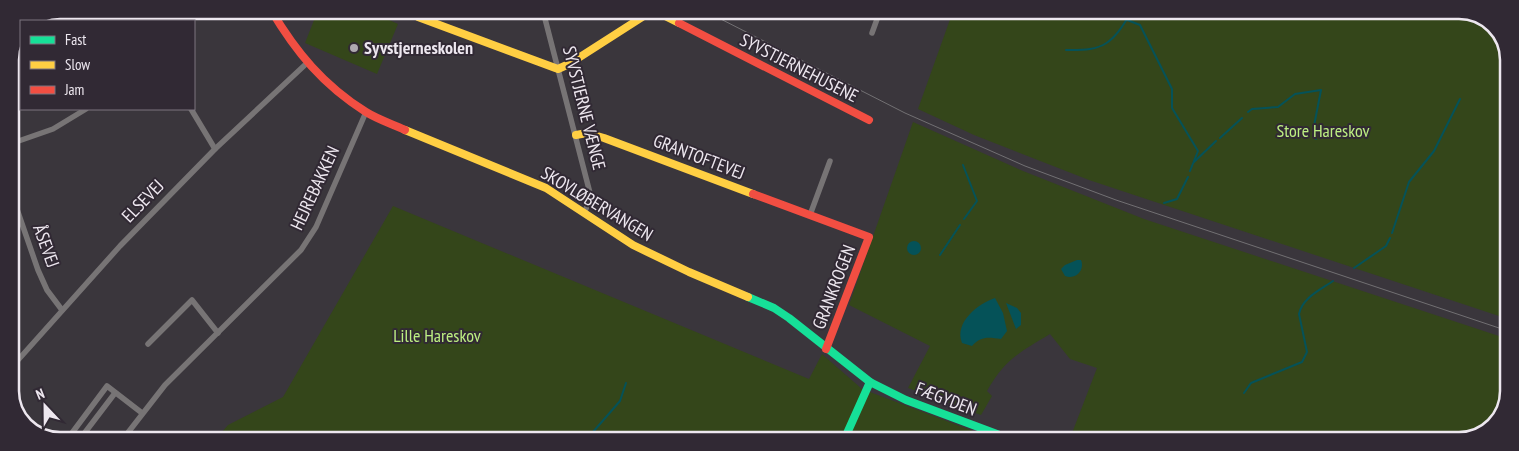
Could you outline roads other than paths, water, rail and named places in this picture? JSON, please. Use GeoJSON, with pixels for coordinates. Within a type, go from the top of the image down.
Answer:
{"type":"FeatureCollection","features":[{"type":"Feature","properties":{"kind":"street","name":"SKOVLØBERVANGEN"},"geometry":{"type":"LineString","coordinates":[[276,19],[288,38],[308,63],[348,99],[366,112],[407,131],[546,188],[584,211],[633,245],[689,272],[774,308],[870,382]]}},
{"type":"Feature","properties":{"kind":"street"},"geometry":{"type":"LineString","coordinates":[[423,19],[558,69]]}},
{"type":"Feature","properties":{"kind":"street","name":"SYVSTJERNE VÆNGE"},"geometry":{"type":"LineString","coordinates":[[545,19],[576,135],[590,197],[589,205],[584,211]]}},
{"type":"Feature","properties":{"kind":"street","name":"SYVSTJERNEHUSENE"},"geometry":{"type":"LineString","coordinates":[[558,69],[640,19]]}},
{"type":"Feature","properties":{"kind":"street","name":"SYVSTJERNEHUSENE"},"geometry":{"type":"LineString","coordinates":[[671,19],[869,120]]}},
{"type":"Feature","properties":{"kind":"street"},"geometry":{"type":"LineString","coordinates":[[872,33],[877,19]]}},
{"type":"Feature","properties":{"kind":"street","name":"ELSEVEJ"},"geometry":{"type":"LineString","coordinates":[[19,359],[114,252],[215,149],[308,63]]}},
{"type":"Feature","properties":{"kind":"street"},"geometry":{"type":"LineString","coordinates":[[19,141],[53,129],[84,110]]}},
{"type":"Feature","properties":{"kind":"street"},"geometry":{"type":"LineString","coordinates":[[192,110],[215,149]]}},
{"type":"Feature","properties":{"kind":"street","name":"HEJREBAKKEN"},"geometry":{"type":"LineString","coordinates":[[128,432],[165,385],[292,261],[305,245],[316,227],[366,112]]}},
{"type":"Feature","properties":{"kind":"street","name":"GRANTOFTEVEJ"},"geometry":{"type":"LineString","coordinates":[[576,135],[587,133],[604,138],[869,237]]}},
{"type":"Feature","properties":{"kind":"street"},"geometry":{"type":"LineString","coordinates":[[810,215],[830,161]]}},
{"type":"Feature","properties":{"kind":"street","name":"ÅSEVEJ"},"geometry":{"type":"LineString","coordinates":[[19,215],[47,290],[62,310]]}},
{"type":"Feature","properties":{"kind":"street","name":"GRANKROGEN"},"geometry":{"type":"LineString","coordinates":[[826,348],[869,237]]}},
{"type":"Feature","properties":{"kind":"street"},"geometry":{"type":"LineString","coordinates":[[148,344],[192,300],[218,333]]}},
{"type":"Feature","properties":{"kind":"street"},"geometry":{"type":"LineString","coordinates":[[848,432],[870,382]]}},
{"type":"Feature","properties":{"kind":"street","name":"FÆGYDEN"},"geometry":{"type":"LineString","coordinates":[[870,382],[906,400],[992,432]]}},
{"type":"Feature","properties":{"kind":"street"},"geometry":{"type":"LineString","coordinates":[[73,432],[107,386],[142,413]]}},
{"type":"Feature","properties":{"kind":"street"},"geometry":{"type":"LineString","coordinates":[[85,432],[115,392]]}},
{"type":"Feature","properties":{"kind":"water"},"geometry":{"type":"Polygon","coordinates":[[[911,241],[917,241],[921,248],[917,255],[911,255],[907,251],[907,245],[911,241]]]}},
{"type":"Feature","properties":{"kind":"water"},"geometry":{"type":"Polygon","coordinates":[[[1081,260],[1081,271],[1073,277],[1065,276],[1061,269],[1065,265],[1081,260]]]}},
{"type":"Feature","properties":{"kind":"water"},"geometry":{"type":"Polygon","coordinates":[[[995,298],[1003,313],[1007,331],[1001,339],[985,338],[978,340],[972,346],[962,343],[960,335],[964,321],[975,309],[995,298]]]}},
{"type":"Feature","properties":{"kind":"water"},"geometry":{"type":"Polygon","coordinates":[[[1006,303],[1017,308],[1021,313],[1021,325],[1016,329],[1006,303]]]}},
{"type":"Feature","properties":{"kind":"waterway"},"geometry":{"type":"LineString","coordinates":[[1125,19],[1140,25],[1172,89],[1172,108],[1198,151],[1190,171]]}},
{"type":"Feature","properties":{"kind":"waterway"},"geometry":{"type":"LineString","coordinates":[[1066,50],[1099,47],[1113,38],[1127,19]]}},
{"type":"Feature","properties":{"kind":"waterway"},"geometry":{"type":"LineString","coordinates":[[1248,112],[1252,109],[1278,107],[1295,94],[1321,90],[1314,126],[1316,139]]}},
{"type":"Feature","properties":{"kind":"waterway"},"geometry":{"type":"LineString","coordinates":[[1392,233],[1409,182],[1434,151],[1460,99]]}},
{"type":"Feature","properties":{"kind":"waterway"},"geometry":{"type":"LineString","coordinates":[[1220,138],[1242,118]]}},
{"type":"Feature","properties":{"kind":"waterway"},"geometry":{"type":"LineString","coordinates":[[1194,162],[1216,141]]}},
{"type":"Feature","properties":{"kind":"waterway"},"geometry":{"type":"LineString","coordinates":[[963,165],[977,201],[964,219]]}},
{"type":"Feature","properties":{"kind":"waterway"},"geometry":{"type":"LineString","coordinates":[[1164,203],[1177,199],[1188,177]]}},
{"type":"Feature","properties":{"kind":"waterway"},"geometry":{"type":"LineString","coordinates":[[940,255],[960,225]]}},
{"type":"Feature","properties":{"kind":"waterway"},"geometry":{"type":"LineString","coordinates":[[1354,268],[1386,246],[1390,238]]}},
{"type":"Feature","properties":{"kind":"waterway"},"geometry":{"type":"LineString","coordinates":[[1244,393],[1251,383],[1302,362],[1307,352],[1299,314],[1301,308],[1312,295],[1333,281]]}},
{"type":"Feature","properties":{"kind":"waterway"},"geometry":{"type":"LineString","coordinates":[[593,432],[620,401],[626,383]]}},
{"type":"Feature","properties":{"kind":"tram line"},"geometry":{"type":"LineString","coordinates":[[721,19],[905,113],[1025,166],[1116,200],[1500,328]]}},
{"type":"Feature","properties":{"kind":"place","name":"Syvstjerneskolen"},"geometry":{"type":"Point","coordinates":[354,48]}},
{"type":"Feature","properties":{"kind":"park label","name":"Store Hareskov"},"geometry":{"type":"Point","coordinates":[1323,131]}},
{"type":"Feature","properties":{"kind":"park label","name":"Lille Hareskov"},"geometry":{"type":"Point","coordinates":[437,336]}}]}
